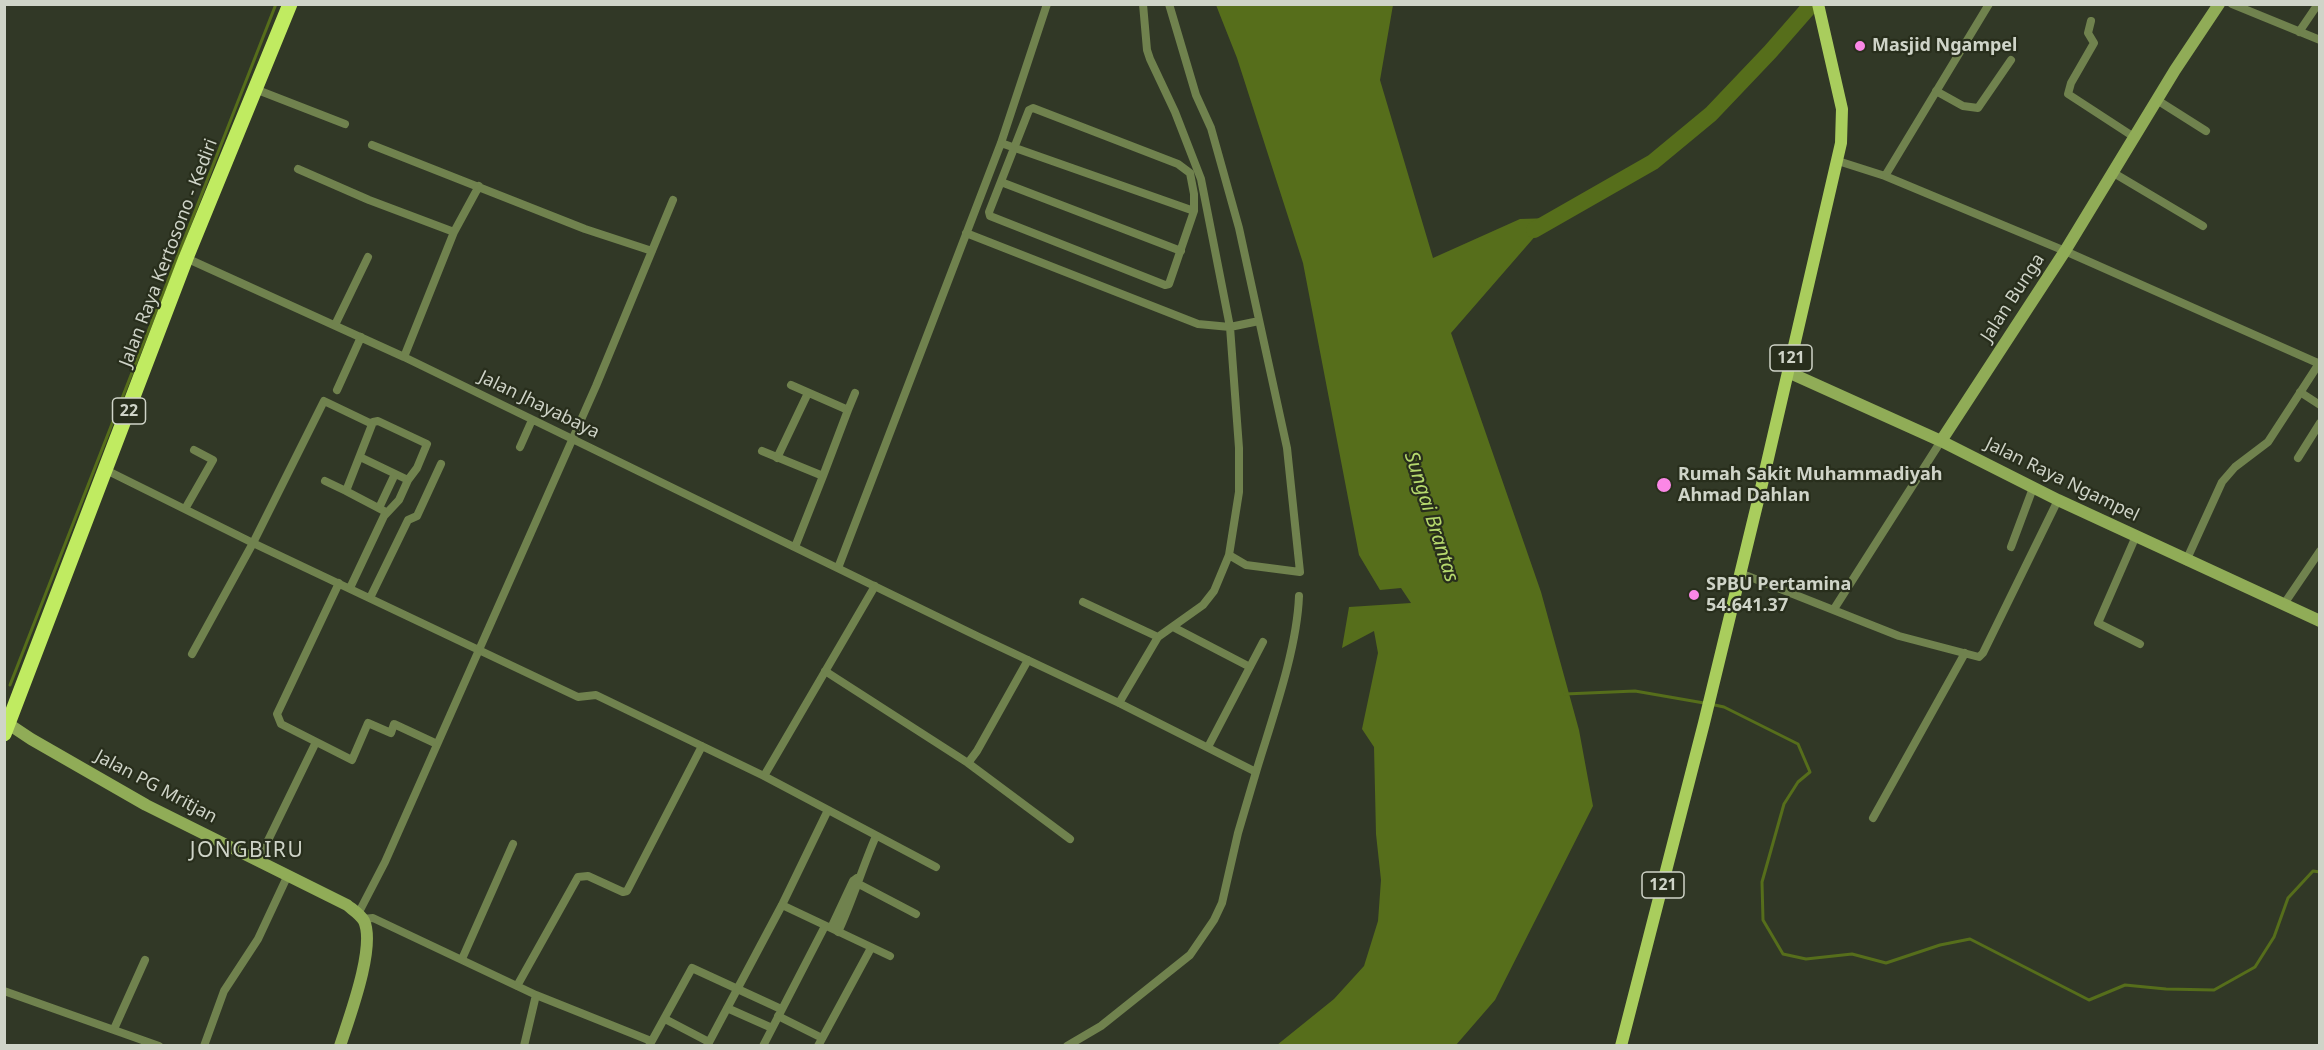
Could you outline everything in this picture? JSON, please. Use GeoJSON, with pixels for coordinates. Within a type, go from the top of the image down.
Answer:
{"type":"FeatureCollection","features":[{"type":"Feature","properties":{"kind":"highway","name":"22"},"geometry":{"type":"LineString","coordinates":[[255,89],[290,4]]}},
{"type":"Feature","properties":{"kind":"highway","name":"Jalan Raya Kertosono - Kediri"},"geometry":{"type":"LineString","coordinates":[[6,726],[186,258],[255,89]]}},
{"type":"Feature","properties":{"kind":"main road","name":"121"},"geometry":{"type":"LineString","coordinates":[[1621,1046],[1704,723],[1838,161],[1843,127],[1842,109],[1819,10]]}},
{"type":"Feature","properties":{"kind":"street"},"geometry":{"type":"LineString","coordinates":[[838,568],[1001,143],[1047,4]]}},
{"type":"Feature","properties":{"kind":"street"},"geometry":{"type":"LineString","coordinates":[[1119,703],[1158,637],[1207,600],[1214,591],[1229,555],[1239,492],[1239,448],[1230,327],[1201,179],[1175,112],[1147,50],[1143,4]]}},
{"type":"Feature","properties":{"kind":"street"},"geometry":{"type":"LineString","coordinates":[[1169,4],[1196,95],[1211,128],[1239,228],[1287,448],[1300,572],[1246,565],[1229,555]]}},
{"type":"Feature","properties":{"kind":"street"},"geometry":{"type":"LineString","coordinates":[[1885,176],[1989,4]]}},
{"type":"Feature","properties":{"kind":"street","name":"Jalan Bunga"},"geometry":{"type":"LineString","coordinates":[[1834,609],[2065,251],[2112,172],[2219,4]]}},
{"type":"Feature","properties":{"kind":"street"},"geometry":{"type":"LineString","coordinates":[[2232,4],[2319,40]]}},
{"type":"Feature","properties":{"kind":"street"},"geometry":{"type":"LineString","coordinates":[[2300,32],[2316,5]]}},
{"type":"Feature","properties":{"kind":"street"},"geometry":{"type":"LineString","coordinates":[[2091,21],[2088,33],[2094,43],[2068,94],[2134,137]]}},
{"type":"Feature","properties":{"kind":"street"},"geometry":{"type":"LineString","coordinates":[[1936,91],[1963,106],[1978,108],[2011,60]]}},
{"type":"Feature","properties":{"kind":"street"},"geometry":{"type":"LineString","coordinates":[[255,89],[345,124]]}},
{"type":"Feature","properties":{"kind":"street"},"geometry":{"type":"LineString","coordinates":[[2157,100],[2206,131]]}},
{"type":"Feature","properties":{"kind":"street"},"geometry":{"type":"LineString","coordinates":[[1033,108],[1186,168],[1192,180],[1194,211],[1169,284],[991,217],[989,212],[1015,148],[1029,110],[1033,108]]}},
{"type":"Feature","properties":{"kind":"street"},"geometry":{"type":"LineString","coordinates":[[1001,143],[1194,211]]}},
{"type":"Feature","properties":{"kind":"street"},"geometry":{"type":"LineString","coordinates":[[372,145],[585,229],[652,251]]}},
{"type":"Feature","properties":{"kind":"street"},"geometry":{"type":"LineString","coordinates":[[1838,161],[1885,176],[2065,251],[2319,363],[2268,442],[2235,466],[2222,482],[2186,561]]}},
{"type":"Feature","properties":{"kind":"street"},"geometry":{"type":"LineString","coordinates":[[298,169],[369,200],[454,232]]}},
{"type":"Feature","properties":{"kind":"street"},"geometry":{"type":"LineString","coordinates":[[2112,172],[2203,226]]}},
{"type":"Feature","properties":{"kind":"street"},"geometry":{"type":"LineString","coordinates":[[1001,182],[1181,251]]}},
{"type":"Feature","properties":{"kind":"street"},"geometry":{"type":"LineString","coordinates":[[404,357],[454,232],[479,186]]}},
{"type":"Feature","properties":{"kind":"street"},"geometry":{"type":"LineString","coordinates":[[340,1046],[362,973],[367,942],[361,916],[573,440],[672,200]]}},
{"type":"Feature","properties":{"kind":"street"},"geometry":{"type":"LineString","coordinates":[[966,232],[1198,324],[1230,327],[1259,321]]}},
{"type":"Feature","properties":{"kind":"street"},"geometry":{"type":"LineString","coordinates":[[335,325],[368,257]]}},
{"type":"Feature","properties":{"kind":"street","name":"Jalan Jhayabaya"},"geometry":{"type":"LineString","coordinates":[[186,258],[404,357],[1119,703],[1256,772]]}},
{"type":"Feature","properties":{"kind":"street"},"geometry":{"type":"LineString","coordinates":[[338,390],[361,337]]}},
{"type":"Feature","properties":{"kind":"street","name":"Jalan Raya Ngampel"},"geometry":{"type":"LineString","coordinates":[[1788,372],[1941,441],[2186,561],[2319,621]]}},
{"type":"Feature","properties":{"kind":"street"},"geometry":{"type":"LineString","coordinates":[[791,385],[848,410]]}},
{"type":"Feature","properties":{"kind":"street"},"geometry":{"type":"LineString","coordinates":[[2300,392],[2319,405]]}},
{"type":"Feature","properties":{"kind":"street"},"geometry":{"type":"LineString","coordinates":[[777,458],[808,393]]}},
{"type":"Feature","properties":{"kind":"street"},"geometry":{"type":"LineString","coordinates":[[795,547],[855,393]]}},
{"type":"Feature","properties":{"kind":"street"},"geometry":{"type":"LineString","coordinates":[[192,654],[253,543],[324,401],[372,424]]}},
{"type":"Feature","properties":{"kind":"street"},"geometry":{"type":"LineString","coordinates":[[520,447],[532,420]]}},
{"type":"Feature","properties":{"kind":"street"},"geometry":{"type":"LineString","coordinates":[[346,491],[372,424],[378,421],[426,444],[417,468],[408,480],[399,500],[382,510]]}},
{"type":"Feature","properties":{"kind":"street"},"geometry":{"type":"LineString","coordinates":[[2298,458],[2319,423]]}},
{"type":"Feature","properties":{"kind":"street"},"geometry":{"type":"LineString","coordinates":[[185,509],[213,460],[194,450]]}},
{"type":"Feature","properties":{"kind":"street"},"geometry":{"type":"LineString","coordinates":[[762,451],[823,476]]}},
{"type":"Feature","properties":{"kind":"street"},"geometry":{"type":"LineString","coordinates":[[360,457],[408,480]]}},
{"type":"Feature","properties":{"kind":"street"},"geometry":{"type":"LineString","coordinates":[[370,597],[408,520],[417,516],[441,464]]}},
{"type":"Feature","properties":{"kind":"street"},"geometry":{"type":"LineString","coordinates":[[106,470],[253,543],[578,696],[596,695],[702,746],[764,776],[935,869]]}},
{"type":"Feature","properties":{"kind":"street"},"geometry":{"type":"LineString","coordinates":[[351,588],[395,474]]}},
{"type":"Feature","properties":{"kind":"street"},"geometry":{"type":"LineString","coordinates":[[325,481],[382,510]]}},
{"type":"Feature","properties":{"kind":"street"},"geometry":{"type":"LineString","coordinates":[[2011,547],[2033,488]]}},
{"type":"Feature","properties":{"kind":"street"},"geometry":{"type":"LineString","coordinates":[[1740,573],[1899,636],[1979,657],[2058,500]]}},
{"type":"Feature","properties":{"kind":"street"},"geometry":{"type":"LineString","coordinates":[[2136,536],[2098,623],[2140,644]]}},
{"type":"Feature","properties":{"kind":"street"},"geometry":{"type":"LineString","coordinates":[[2284,604],[2319,551]]}},
{"type":"Feature","properties":{"kind":"street"},"geometry":{"type":"LineString","coordinates":[[339,583],[277,714],[281,724],[352,760],[368,723],[391,733],[394,724],[437,744]]}},
{"type":"Feature","properties":{"kind":"street"},"geometry":{"type":"LineString","coordinates":[[764,776],[875,586]]}},
{"type":"Feature","properties":{"kind":"street"},"geometry":{"type":"LineString","coordinates":[[1067,1046],[1101,1026],[1190,955],[1214,920],[1222,903],[1238,833],[1276,708],[1294,633],[1299,596]]}},
{"type":"Feature","properties":{"kind":"street"},"geometry":{"type":"LineString","coordinates":[[1083,602],[1158,637]]}},
{"type":"Feature","properties":{"kind":"street"},"geometry":{"type":"LineString","coordinates":[[1173,627],[1250,667]]}},
{"type":"Feature","properties":{"kind":"street"},"geometry":{"type":"LineString","coordinates":[[1208,747],[1263,642]]}},
{"type":"Feature","properties":{"kind":"street"},"geometry":{"type":"LineString","coordinates":[[1873,818],[1965,653]]}},
{"type":"Feature","properties":{"kind":"street"},"geometry":{"type":"LineString","coordinates":[[968,764],[1028,660]]}},
{"type":"Feature","properties":{"kind":"street"},"geometry":{"type":"LineString","coordinates":[[825,671],[968,764],[1070,839]]}},
{"type":"Feature","properties":{"kind":"street","name":"Jalan PG Mritjan"},"geometry":{"type":"LineString","coordinates":[[6,726],[146,805],[346,905],[361,916]]}},
{"type":"Feature","properties":{"kind":"street"},"geometry":{"type":"LineString","coordinates":[[258,861],[316,741]]}},
{"type":"Feature","properties":{"kind":"street"},"geometry":{"type":"LineString","coordinates":[[517,986],[578,878],[588,876],[623,892],[627,891],[702,746]]}},
{"type":"Feature","properties":{"kind":"street"},"geometry":{"type":"LineString","coordinates":[[664,1019],[708,1044],[782,905],[828,810]]}},
{"type":"Feature","properties":{"kind":"street"},"geometry":{"type":"LineString","coordinates":[[763,1046],[780,1012],[832,928],[857,881],[875,838]]}},
{"type":"Feature","properties":{"kind":"street"},"geometry":{"type":"LineString","coordinates":[[462,959],[513,844]]}},
{"type":"Feature","properties":{"kind":"street"},"geometry":{"type":"LineString","coordinates":[[204,1046],[224,991],[258,939],[287,876]]}},
{"type":"Feature","properties":{"kind":"street"},"geometry":{"type":"LineString","coordinates":[[857,881],[916,914]]}},
{"type":"Feature","properties":{"kind":"street"},"geometry":{"type":"LineString","coordinates":[[782,905],[890,956]]}},
{"type":"Feature","properties":{"kind":"street"},"geometry":{"type":"LineString","coordinates":[[361,916],[373,918],[536,995],[650,1043],[692,968],[780,1012],[820,1042],[871,948]]}},
{"type":"Feature","properties":{"kind":"street"},"geometry":{"type":"LineString","coordinates":[[114,1029],[145,960]]}},
{"type":"Feature","properties":{"kind":"street"},"geometry":{"type":"LineString","coordinates":[[4,991],[159,1046]]}},
{"type":"Feature","properties":{"kind":"street"},"geometry":{"type":"LineString","coordinates":[[524,1046],[536,995]]}},
{"type":"Feature","properties":{"kind":"street"},"geometry":{"type":"LineString","coordinates":[[728,1008],[772,1028]]}},
{"type":"Feature","properties":{"kind":"water","name":"Sungai Brantas"},"geometry":{"type":"Polygon","coordinates":[[[1216,5],[1393,5],[1380,80],[1433,258],[1520,219],[1551,218],[1451,333],[1541,592],[1579,730],[1593,806],[1495,1000],[1456,1045],[1277,1045],[1334,999],[1364,966],[1378,921],[1381,880],[1376,834],[1374,747],[1362,729],[1378,653],[1374,631],[1342,648],[1349,607],[1411,603],[1401,588],[1380,590],[1359,555],[1303,263],[1237,58],[1216,5]]]}},
{"type":"Feature","properties":{"kind":"waterway"},"geometry":{"type":"LineString","coordinates":[[10,685],[276,4]]}},
{"type":"Feature","properties":{"kind":"waterway"},"geometry":{"type":"LineString","coordinates":[[1534,230],[1653,162],[1711,114],[1812,4]]}},
{"type":"Feature","properties":{"kind":"waterway"},"geometry":{"type":"LineString","coordinates":[[1565,694],[1635,691],[1704,703]]}},
{"type":"Feature","properties":{"kind":"waterway"},"geometry":{"type":"LineString","coordinates":[[1710,704],[1724,707],[1798,744],[1810,772],[1798,782],[1784,804],[1762,882],[1763,920],[1783,954],[1806,959],[1852,954],[1886,963],[1940,945],[1970,939],[2089,1000],[2125,985],[2214,990],[2255,967],[2274,937],[2288,898],[2313,871],[2320,872]]}},
{"type":"Feature","properties":{"kind":"place","name":"Masjid Ngampel"},"geometry":{"type":"Point","coordinates":[1860,46]}},
{"type":"Feature","properties":{"kind":"place","name":"Rumah Sakit Muhammadiyah Ahmad Dahlan"},"geometry":{"type":"Point","coordinates":[1664,485]}},
{"type":"Feature","properties":{"kind":"place","name":"SPBU Pertamina 54.641.37"},"geometry":{"type":"Point","coordinates":[1694,595]}},
{"type":"Feature","properties":{"kind":"district","name":"JONGBIRU"},"geometry":{"type":"Point","coordinates":[247,851]}}]}
